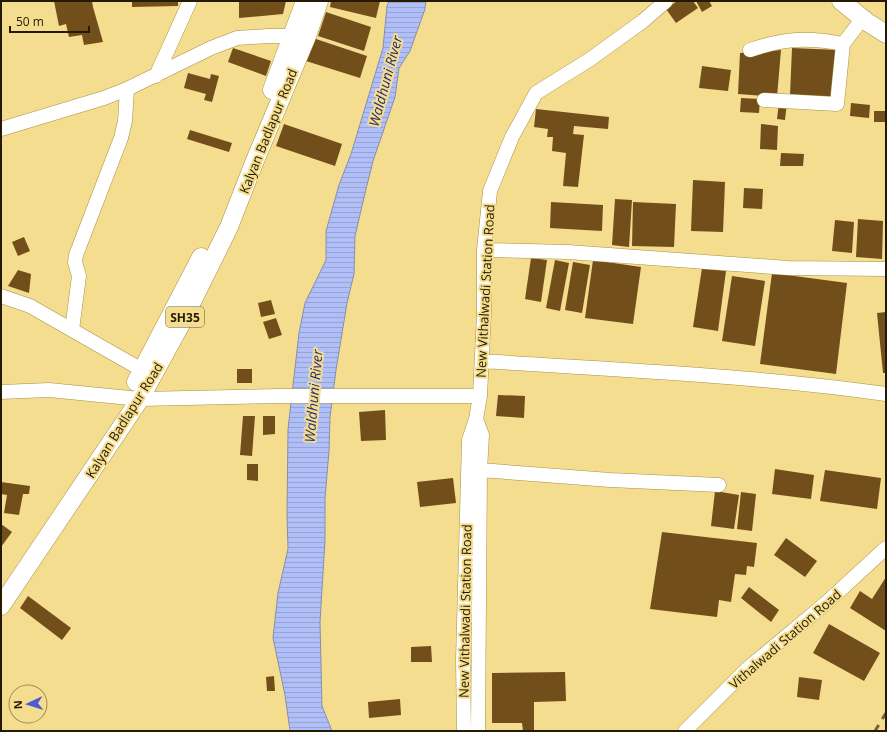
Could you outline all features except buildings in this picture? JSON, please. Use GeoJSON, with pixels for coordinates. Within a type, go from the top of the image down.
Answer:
{"type":"FeatureCollection","features":[{"type":"Feature","properties":{"kind":"main road","name":"Kalyan Badlapur Road"},"geometry":{"type":"LineString","coordinates":[[300,36],[305,1]]}},
{"type":"Feature","properties":{"kind":"main road","name":"Kalyan Badlapur Road"},"geometry":{"type":"LineString","coordinates":[[1,606],[134,398],[148,373],[181,324],[229,227],[300,36],[319,1]]}},
{"type":"Feature","properties":{"kind":"main road"},"geometry":{"type":"LineString","coordinates":[[841,1],[886,34]]}},
{"type":"Feature","properties":{"kind":"main road","name":"Kalyan Badlapur Road"},"geometry":{"type":"LineString","coordinates":[[1,589],[134,398]]}},
{"type":"Feature","properties":{"kind":"street"},"geometry":{"type":"LineString","coordinates":[[156,76],[190,1]]}},
{"type":"Feature","properties":{"kind":"street","name":"New Vithalwadi Station Road"},"geometry":{"type":"LineString","coordinates":[[478,731],[479,592],[474,471],[469,440],[476,419],[480,396],[484,313],[484,250],[490,190],[512,137],[536,93],[589,60],[643,21],[666,1]]}},
{"type":"Feature","properties":{"kind":"street"},"geometry":{"type":"LineString","coordinates":[[764,100],[837,104],[843,44],[863,18]]}},
{"type":"Feature","properties":{"kind":"street"},"geometry":{"type":"LineString","coordinates":[[1,129],[104,98],[156,76],[211,48],[237,38],[300,36]]}},
{"type":"Feature","properties":{"kind":"street"},"geometry":{"type":"LineString","coordinates":[[750,50],[775,43],[797,40],[826,41],[843,44]]}},
{"type":"Feature","properties":{"kind":"street"},"geometry":{"type":"LineString","coordinates":[[72,330],[79,276],[75,262],[76,255],[121,138],[125,121],[127,89]]}},
{"type":"Feature","properties":{"kind":"street"},"geometry":{"type":"LineString","coordinates":[[484,250],[568,252],[788,268],[886,268]]}},
{"type":"Feature","properties":{"kind":"street"},"geometry":{"type":"LineString","coordinates":[[1,296],[30,306],[148,373]]}},
{"type":"Feature","properties":{"kind":"street"},"geometry":{"type":"LineString","coordinates":[[482,361],[752,379],[886,394]]}},
{"type":"Feature","properties":{"kind":"street"},"geometry":{"type":"LineString","coordinates":[[1,392],[49,390],[134,398],[480,396]]}},
{"type":"Feature","properties":{"kind":"street"},"geometry":{"type":"LineString","coordinates":[[474,471],[610,480],[719,485]]}},
{"type":"Feature","properties":{"kind":"street","name":"New Vithalwadi Station Road"},"geometry":{"type":"LineString","coordinates":[[464,731],[463,660],[465,593],[474,471]]}},
{"type":"Feature","properties":{"kind":"street","name":"Vithalwadi Station Road"},"geometry":{"type":"LineString","coordinates":[[685,731],[747,669],[825,604],[886,548]]}},
{"type":"Feature","properties":{"kind":"street"},"geometry":{"type":"LineString","coordinates":[[465,593],[479,592]]}},
{"type":"Feature","properties":{"kind":"water","name":"Waldhuni River"},"geometry":{"type":"Polygon","coordinates":[[[389,1],[426,1],[425,9],[410,51],[399,68],[395,97],[373,161],[366,189],[355,236],[354,274],[347,303],[336,370],[330,417],[320,622],[322,706],[332,731],[290,731],[285,695],[273,638],[278,593],[288,549],[288,429],[299,333],[305,303],[326,260],[326,231],[339,185],[351,154],[383,48],[387,6],[389,1]]]}},
{"type":"Feature","properties":{"kind":"railway"},"geometry":{"type":"LineString","coordinates":[[875,731],[886,713]]}}]}
